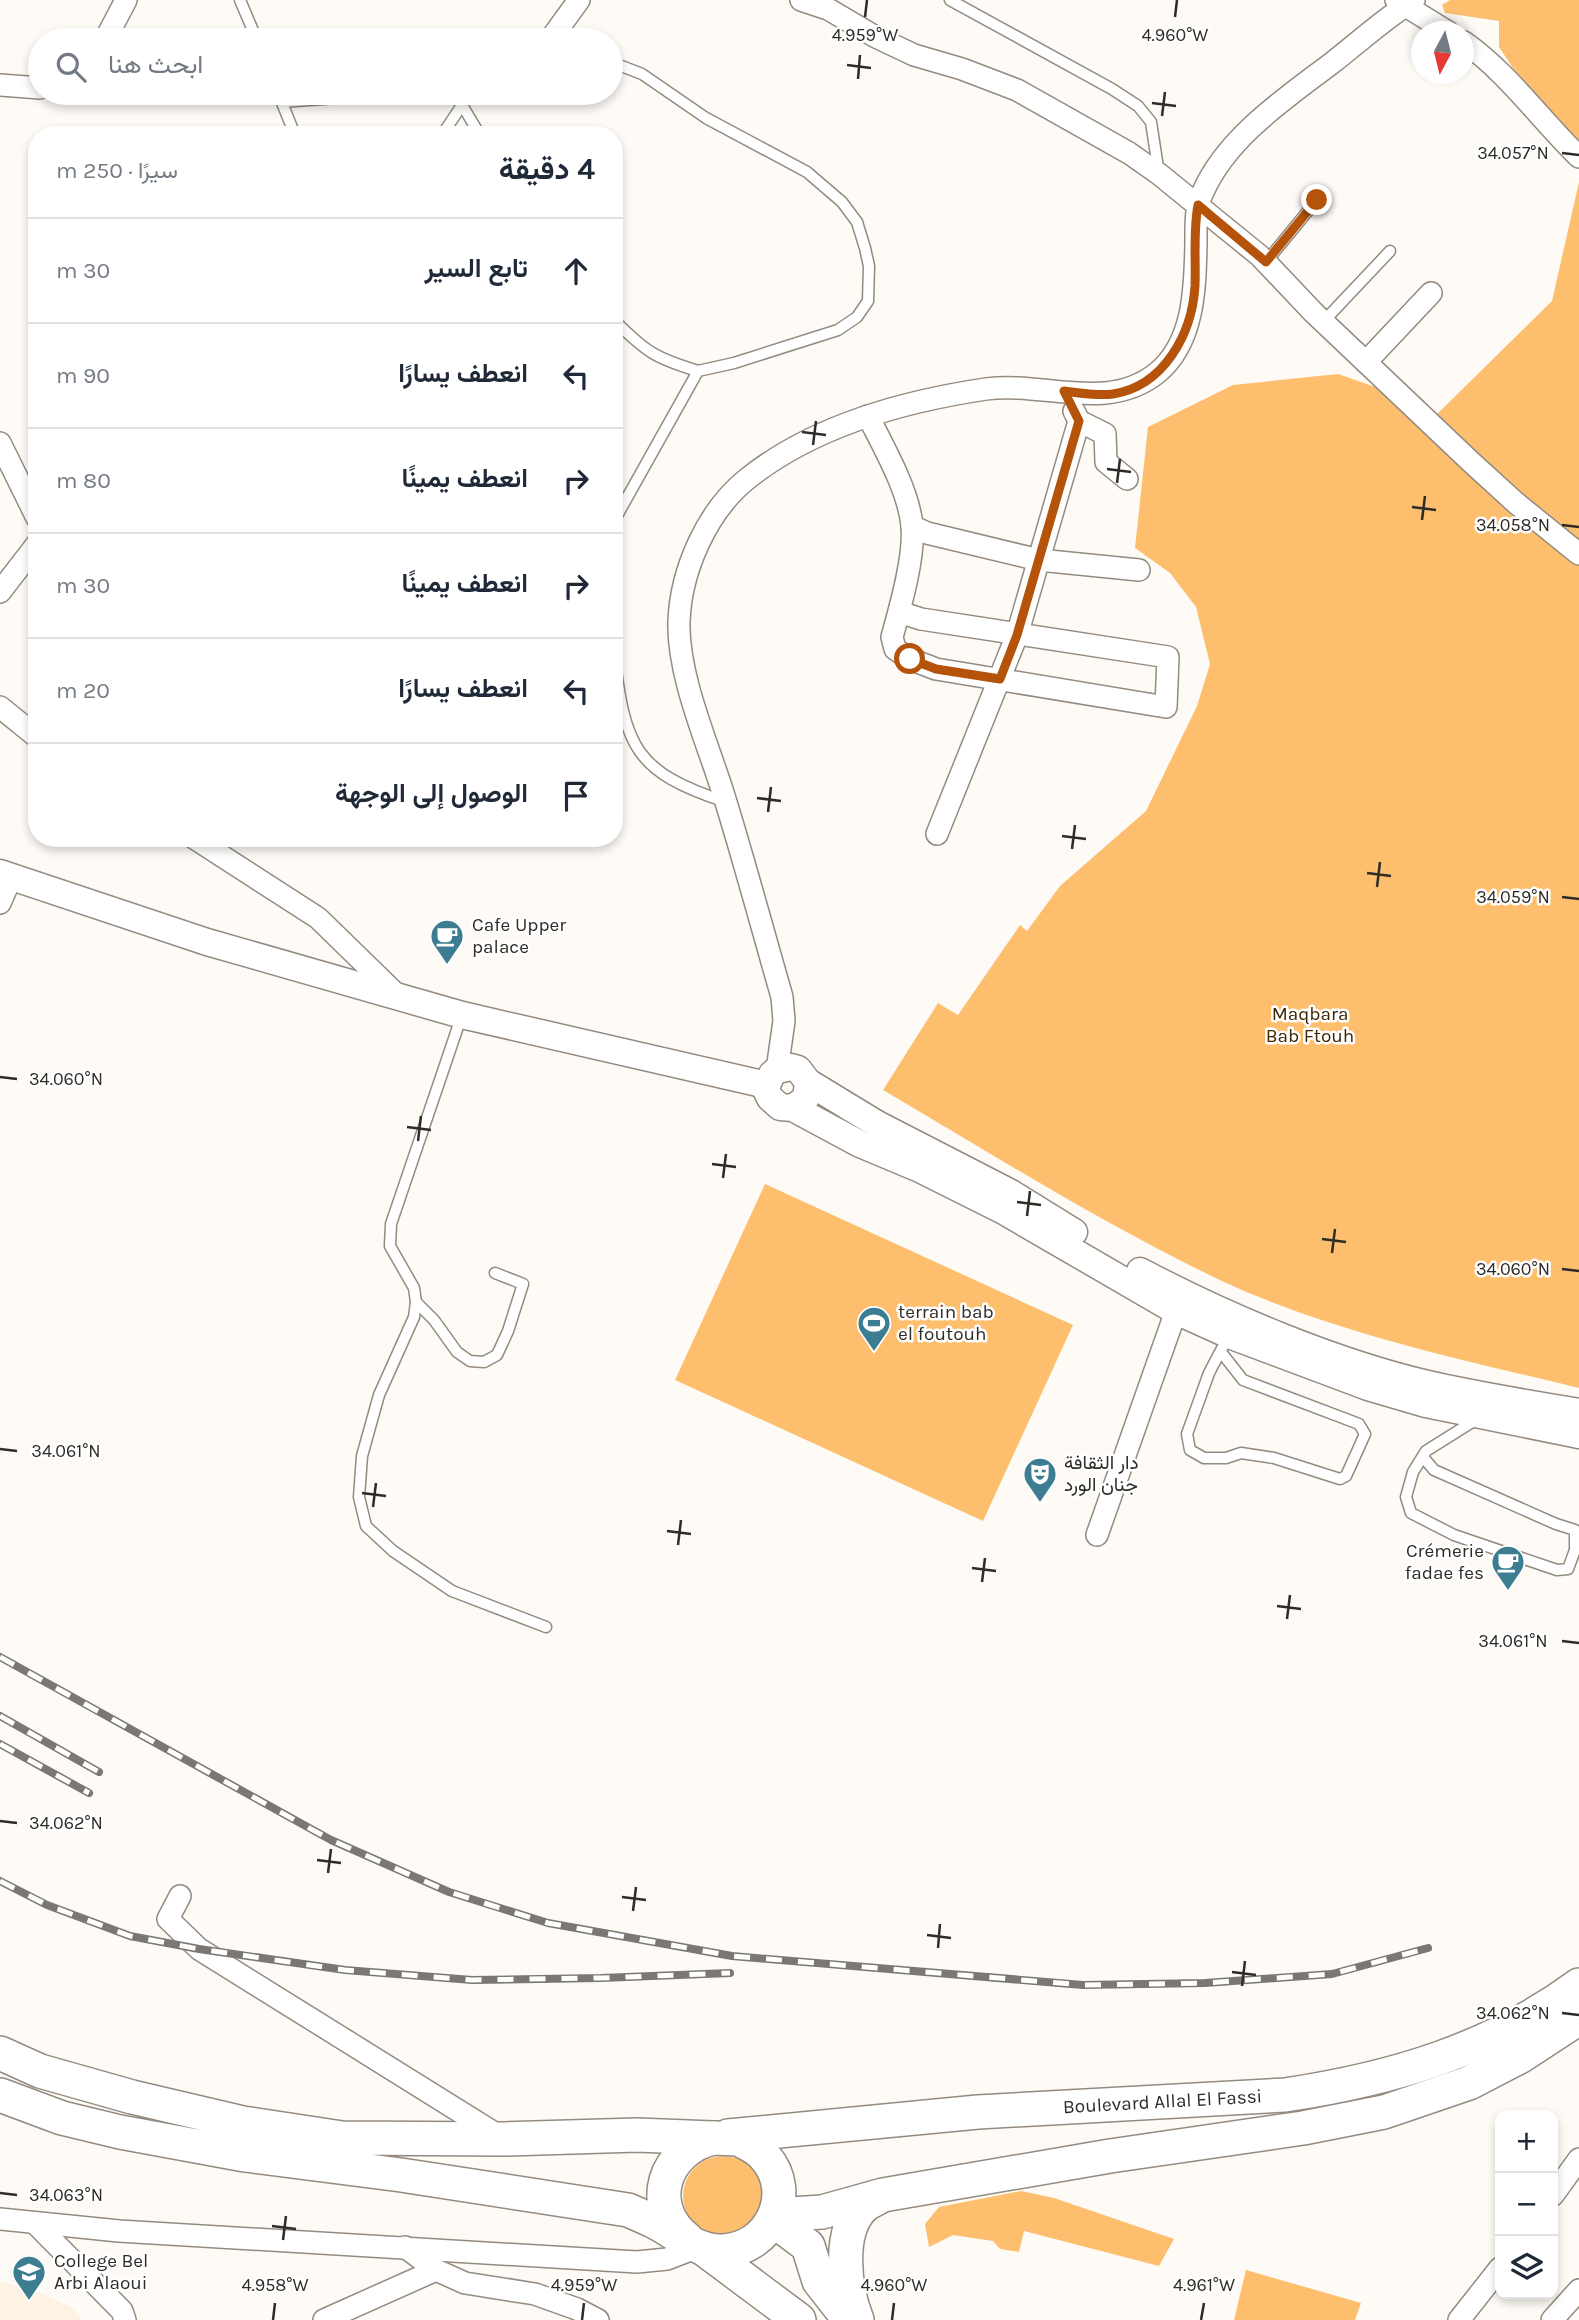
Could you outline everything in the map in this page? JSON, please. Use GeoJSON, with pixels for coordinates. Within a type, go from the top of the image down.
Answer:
{"type":"FeatureCollection","features":[{"type":"Feature","properties":{"kind":"main road","name":"Boulevard Allal El Fassi"},"geometry":{"type":"LineString","coordinates":[[719,2137],[978,2112],[1285,2095],[1324,2089],[1385,2076],[1484,2042],[1541,2011],[1579,1985]]}},
{"type":"Feature","properties":{"kind":"main road","name":"Boulevard Allal El Fassi"},"geometry":{"type":"LineString","coordinates":[[774,2217],[822,2212],[883,2195],[1110,2156],[1303,2128],[1384,2112],[1469,2083],[1521,2056],[1579,2018]]}},
{"type":"Feature","properties":{"kind":"main road"},"geometry":{"type":"LineString","coordinates":[[0,2053],[40,2071],[132,2098],[243,2123],[342,2138],[504,2139],[637,2135],[738,2139],[752,2146],[769,2162],[778,2184],[779,2200],[774,2217],[764,2233],[736,2250],[720,2251],[698,2246],[654,2221],[628,2210],[246,2154],[120,2132],[62,2118],[0,2095]]}},
{"type":"Feature","properties":{"kind":"main road"},"geometry":{"type":"LineString","coordinates":[[719,2137],[700,2141],[686,2149],[675,2160],[667,2174],[664,2190],[665,2206],[671,2221],[680,2234],[799,2320]]}},
{"type":"Feature","properties":{"kind":"main road"},"geometry":{"type":"LineString","coordinates":[[856,2320],[846,2284],[846,2253],[850,2231],[864,2206],[883,2195]]}},
{"type":"Feature","properties":{"kind":"main road"},"geometry":{"type":"LineString","coordinates":[[774,2217],[807,2246],[819,2281],[844,2313],[856,2320]]}},
{"type":"Feature","properties":{"kind":"street"},"geometry":{"type":"LineString","coordinates":[[111,28],[126,0]]}},
{"type":"Feature","properties":{"kind":"street"},"geometry":{"type":"LineString","coordinates":[[559,28],[579,0]]}},
{"type":"Feature","properties":{"kind":"street"},"geometry":{"type":"LineString","coordinates":[[801,0],[828,9],[874,36],[914,55],[962,69],[1017,90],[1129,153],[1198,205],[1266,262],[1323,322],[1516,503],[1579,554]]}},
{"type":"Feature","properties":{"kind":"street"},"geometry":{"type":"LineString","coordinates":[[793,1108],[806,1098],[806,1078],[784,1021],[782,997],[726,802],[687,680],[682,652],[679,621],[687,575],[697,547],[714,517],[745,480],[790,451],[868,416],[928,398],[999,387],[1101,394],[1124,391],[1160,371],[1182,336],[1191,311],[1195,288],[1198,205],[1209,180],[1258,122],[1405,2],[1432,21]]}},
{"type":"Feature","properties":{"kind":"street"},"geometry":{"type":"LineString","coordinates":[[1474,50],[1502,74],[1546,125],[1579,157]]}},
{"type":"Feature","properties":{"kind":"street"},"geometry":{"type":"LineString","coordinates":[[0,85],[28,87]]}},
{"type":"Feature","properties":{"kind":"street"},"geometry":{"type":"LineString","coordinates":[[1366,362],[1431,293]]}},
{"type":"Feature","properties":{"kind":"street"},"geometry":{"type":"LineString","coordinates":[[1064,391],[1079,421],[1105,434],[1106,462],[1127,479]]}},
{"type":"Feature","properties":{"kind":"street"},"geometry":{"type":"LineString","coordinates":[[868,416],[899,481],[912,526],[910,556],[892,637],[895,649],[910,659],[936,669],[1166,707],[1168,657],[920,619],[899,612]]}},
{"type":"Feature","properties":{"kind":"street"},"geometry":{"type":"LineString","coordinates":[[937,834],[1017,635],[1079,421]]}},
{"type":"Feature","properties":{"kind":"street"},"geometry":{"type":"LineString","coordinates":[[0,443],[28,500]]}},
{"type":"Feature","properties":{"kind":"street"},"geometry":{"type":"LineString","coordinates":[[912,526],[927,533],[1039,560],[1139,570]]}},
{"type":"Feature","properties":{"kind":"street"},"geometry":{"type":"LineString","coordinates":[[0,592],[28,556]]}},
{"type":"Feature","properties":{"kind":"street"},"geometry":{"type":"LineString","coordinates":[[0,707],[28,730]]}},
{"type":"Feature","properties":{"kind":"street"},"geometry":{"type":"LineString","coordinates":[[208,847],[318,918],[397,995]]}},
{"type":"Feature","properties":{"kind":"street"},"geometry":{"type":"LineString","coordinates":[[0,903],[6,876],[207,942],[462,1015],[772,1078],[791,1067],[877,1124],[1011,1193],[1121,1260],[1175,1289],[1229,1335]]}},
{"type":"Feature","properties":{"kind":"street"},"geometry":{"type":"LineString","coordinates":[[784,1021],[770,1098],[780,1107],[793,1108],[860,1144],[922,1170],[1002,1210],[1176,1311],[1229,1335],[1307,1346],[1481,1417],[1579,1435]]}},
{"type":"Feature","properties":{"kind":"street"},"geometry":{"type":"LineString","coordinates":[[1097,1535],[1176,1311]]}},
{"type":"Feature","properties":{"kind":"street"},"geometry":{"type":"LineString","coordinates":[[1429,1395],[1579,1412]]}},
{"type":"Feature","properties":{"kind":"street"},"geometry":{"type":"LineString","coordinates":[[180,1896],[168,1919],[199,1949],[504,2139]]}},
{"type":"Feature","properties":{"kind":"street"},"geometry":{"type":"LineString","coordinates":[[1558,2188],[1579,2159]]}},
{"type":"Feature","properties":{"kind":"street"},"geometry":{"type":"LineString","coordinates":[[0,2219],[119,2231],[637,2262],[667,2259],[698,2246]]}},
{"type":"Feature","properties":{"kind":"street"},"geometry":{"type":"LineString","coordinates":[[36,2224],[122,2311],[125,2320]]}},
{"type":"Feature","properties":{"kind":"street"},"geometry":{"type":"LineString","coordinates":[[405,2247],[436,2270],[465,2283],[535,2294],[578,2309],[598,2320]]}},
{"type":"Feature","properties":{"kind":"street"},"geometry":{"type":"LineString","coordinates":[[324,2320],[436,2270]]}},
{"type":"Feature","properties":{"kind":"street"},"geometry":{"type":"LineString","coordinates":[[1459,2320],[1495,2274]]}},
{"type":"Feature","properties":{"kind":"street"},"geometry":{"type":"LineString","coordinates":[[1552,2320],[1577,2295]]}},
{"type":"Feature","properties":{"kind":"lane"},"geometry":{"type":"LineString","coordinates":[[240,0],[252,28]]}},
{"type":"Feature","properties":{"kind":"lane"},"geometry":{"type":"LineString","coordinates":[[950,0],[1138,106],[1151,122],[1158,174]]}},
{"type":"Feature","properties":{"kind":"lane"},"geometry":{"type":"LineString","coordinates":[[623,67],[642,74],[706,118],[807,172],[842,202],[857,222],[869,266],[868,301],[858,317],[838,330],[734,363],[698,371],[652,354],[623,329]]}},
{"type":"Feature","properties":{"kind":"lane"},"geometry":{"type":"LineString","coordinates":[[283,105],[291,126]]}},
{"type":"Feature","properties":{"kind":"lane"},"geometry":{"type":"LineString","coordinates":[[448,126],[462,105],[475,126]]}},
{"type":"Feature","properties":{"kind":"lane"},"geometry":{"type":"LineString","coordinates":[[1266,262],[1317,200]]}},
{"type":"Feature","properties":{"kind":"lane"},"geometry":{"type":"LineString","coordinates":[[1323,322],[1390,251]]}},
{"type":"Feature","properties":{"kind":"lane"},"geometry":{"type":"LineString","coordinates":[[623,505],[698,371]]}},
{"type":"Feature","properties":{"kind":"lane"},"geometry":{"type":"LineString","coordinates":[[623,714],[626,726],[641,754],[657,770],[681,786],[726,802]]}},
{"type":"Feature","properties":{"kind":"lane"},"geometry":{"type":"LineString","coordinates":[[462,1015],[391,1224],[390,1246],[414,1288],[416,1302],[414,1317],[379,1395],[362,1456],[359,1497],[366,1526],[393,1551],[452,1591],[546,1627]]}},
{"type":"Feature","properties":{"kind":"lane"},"geometry":{"type":"LineString","coordinates":[[416,1302],[434,1320],[457,1352],[470,1360],[484,1362],[497,1354],[508,1331],[523,1284],[495,1273]]}},
{"type":"Feature","properties":{"kind":"lane"},"geometry":{"type":"LineString","coordinates":[[1229,1335],[1243,1380],[1359,1424],[1365,1434],[1346,1476],[1340,1479],[1274,1458],[1241,1453],[1226,1458],[1204,1458],[1190,1450],[1187,1434],[1209,1373],[1229,1335]]}},
{"type":"Feature","properties":{"kind":"lane"},"geometry":{"type":"LineString","coordinates":[[1423,1457],[1434,1470],[1575,1530],[1575,1550],[1568,1569],[1558,1570],[1454,1535],[1411,1513],[1406,1497],[1413,1472],[1426,1451],[1481,1417]]}},
{"type":"Feature","properties":{"kind":"shaded area","name":"College Bel Arbi Alaoui"},"geometry":{"type":"Polygon","coordinates":[[[0,2281],[45,2295],[72,2308],[82,2320],[0,2320],[0,2281]]]}},
{"type":"Feature","properties":{"kind":"green space"},"geometry":{"type":"Polygon","coordinates":[[[1450,0],[1579,0],[1579,142],[1513,68],[1499,47],[1499,21],[1445,13],[1442,5],[1450,0]]]}},
{"type":"Feature","properties":{"kind":"green space","name":"Maqbara Bab Ftouh"},"geometry":{"type":"Polygon","coordinates":[[[1579,182],[1579,1388],[1399,1343],[1266,1300],[1180,1260],[1094,1214],[883,1090],[938,1003],[958,1015],[1020,925],[1027,931],[1060,886],[1146,811],[1197,706],[1210,664],[1196,607],[1170,573],[1135,548],[1148,427],[1233,385],[1338,374],[1384,390],[1423,428],[1552,301],[1579,182]]]}},
{"type":"Feature","properties":{"kind":"green space","name":"terrain bab el foutouh"},"geometry":{"type":"Polygon","coordinates":[[[765,1184],[1073,1325],[983,1521],[675,1380],[765,1184]]]}},
{"type":"Feature","properties":{"kind":"green space"},"geometry":{"type":"Polygon","coordinates":[[[723,2156],[738,2159],[751,2168],[760,2181],[763,2196],[760,2211],[751,2224],[738,2233],[723,2236],[708,2233],[695,2224],[686,2211],[683,2196],[686,2181],[695,2168],[708,2159],[723,2156]]]}},
{"type":"Feature","properties":{"kind":"green space"},"geometry":{"type":"Polygon","coordinates":[[[1021,2191],[1054,2198],[1174,2239],[1159,2266],[1024,2231],[1019,2252],[1000,2249],[993,2241],[953,2235],[929,2247],[925,2224],[939,2207],[1021,2191]]]}},
{"type":"Feature","properties":{"kind":"green space"},"geometry":{"type":"Polygon","coordinates":[[[1246,2270],[1361,2303],[1355,2320],[1234,2320],[1246,2270]]]}},
{"type":"Feature","properties":{"kind":"railway"},"geometry":{"type":"LineString","coordinates":[[0,1657],[331,1840],[449,1892],[548,1923],[732,1956],[1083,1985],[1205,1983],[1332,1974],[1428,1948]]}},
{"type":"Feature","properties":{"kind":"railway"},"geometry":{"type":"LineString","coordinates":[[0,1716],[99,1772]]}},
{"type":"Feature","properties":{"kind":"railway"},"geometry":{"type":"LineString","coordinates":[[0,1744],[89,1793]]}},
{"type":"Feature","properties":{"kind":"railway"},"geometry":{"type":"LineString","coordinates":[[0,1881],[47,1905],[130,1936],[345,1970],[472,1980],[730,1973]]}},
{"type":"Feature","properties":{"kind":"place","name":"Cafe Upper palace"},"geometry":{"type":"Point","coordinates":[447,966]}},
{"type":"Feature","properties":{"kind":"place","name":"terrain bab el foutouh"},"geometry":{"type":"Point","coordinates":[874,1353]}},
{"type":"Feature","properties":{"kind":"place","name":"دار الثقافة جنان الورد"},"geometry":{"type":"Point","coordinates":[1040,1504]}},
{"type":"Feature","properties":{"kind":"place","name":"Crémerie fadae fes"},"geometry":{"type":"Point","coordinates":[1508,1592]}},
{"type":"Feature","properties":{"kind":"place","name":"College Bel Arbi Alaoui"},"geometry":{"type":"Point","coordinates":[29,2302]}},
{"type":"Feature","properties":{"kind":"route"},"geometry":{"type":"LineString","coordinates":[[910,659],[936,669],[1000,679],[1017,635],[1079,421],[1064,391],[1101,394],[1124,391],[1160,371],[1171,357],[1191,311],[1195,288],[1198,205],[1266,262],[1317,200]]}}]}
